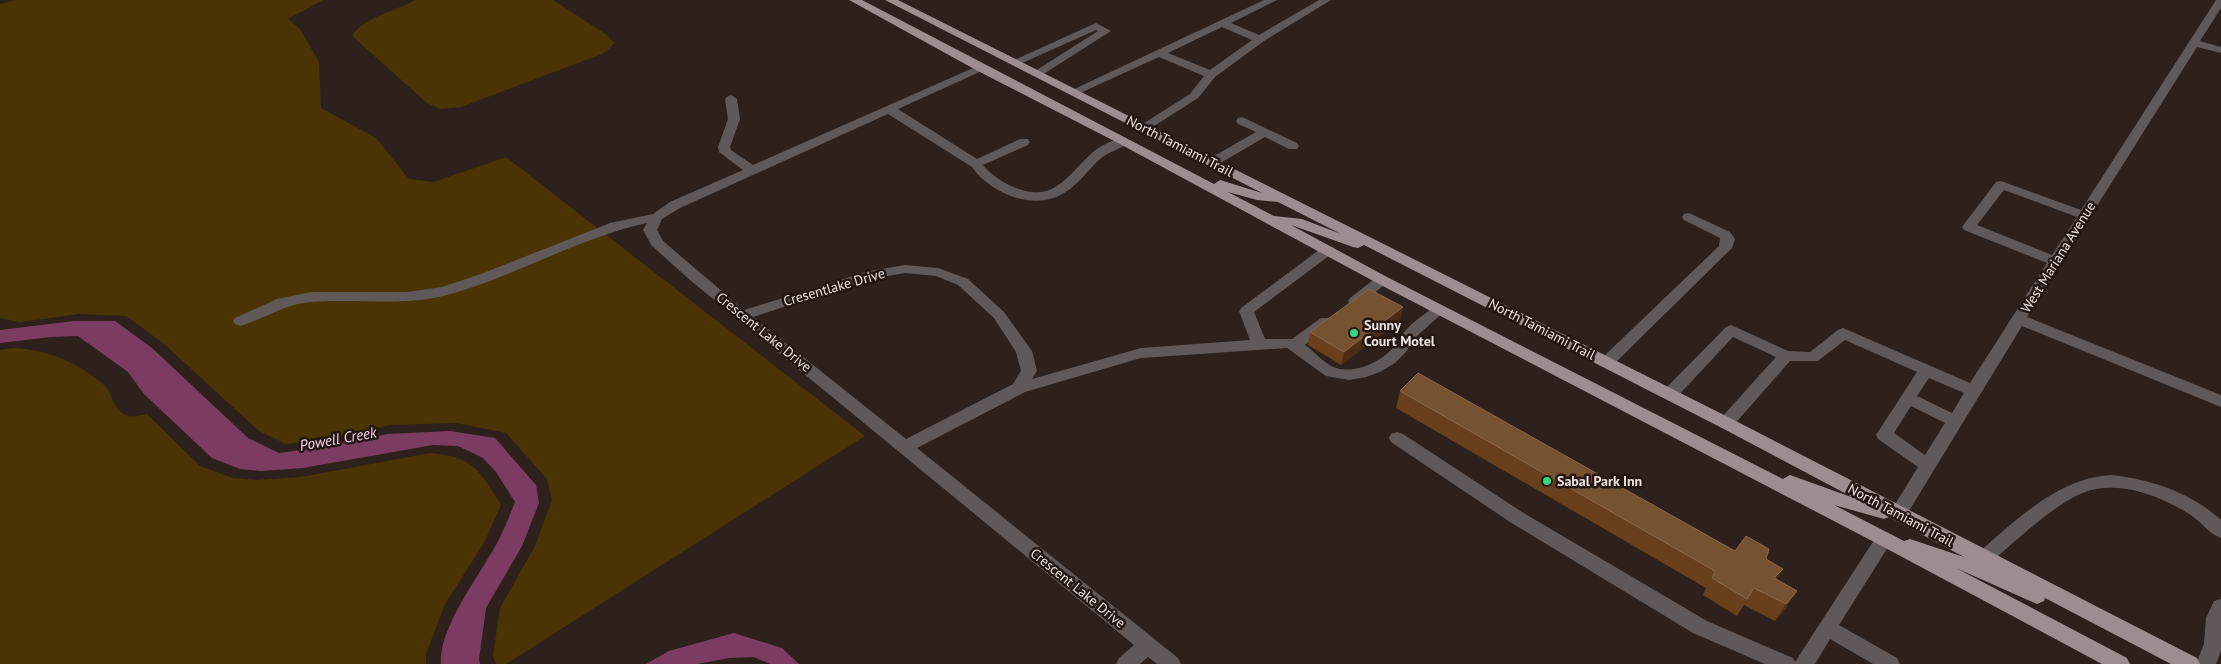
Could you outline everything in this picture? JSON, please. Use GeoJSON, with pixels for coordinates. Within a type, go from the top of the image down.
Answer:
{"type":"FeatureCollection","features":[{"type":"Feature","properties":{"kind":"main road","name":"North Tamiami Trail"},"geometry":{"type":"LineString","coordinates":[[857,0],[980,68],[1124,140],[1187,176],[1439,310],[1884,539],[2120,664]]}},
{"type":"Feature","properties":{"kind":"main road","name":"North Tamiami Trail"},"geometry":{"type":"LineString","coordinates":[[890,0],[1038,73],[1726,422],[1898,514],[2190,664]]}},
{"type":"Feature","properties":{"kind":"main road"},"geometry":{"type":"LineString","coordinates":[[1187,176],[1208,179],[1252,196],[1267,199],[1282,198]]}},
{"type":"Feature","properties":{"kind":"main road"},"geometry":{"type":"LineString","coordinates":[[1271,220],[1304,222],[1345,240],[1364,245],[1377,245]]}},
{"type":"Feature","properties":{"kind":"main road"},"geometry":{"type":"LineString","coordinates":[[1750,470],[1777,476],[1849,504],[1898,514]]}},
{"type":"Feature","properties":{"kind":"main road"},"geometry":{"type":"LineString","coordinates":[[1884,539],[1933,552],[1971,566],[2048,601],[2087,611]]}},
{"type":"Feature","properties":{"kind":"street"},"geometry":{"type":"LineString","coordinates":[[1144,127],[1194,96],[1211,76],[1260,39],[1326,0]]}},
{"type":"Feature","properties":{"kind":"street","name":"West Mariana Avenue"},"geometry":{"type":"LineString","coordinates":[[1898,514],[1973,391],[2221,0]]}},
{"type":"Feature","properties":{"kind":"street"},"geometry":{"type":"LineString","coordinates":[[1074,92],[1159,53],[1264,1]]}},
{"type":"Feature","properties":{"kind":"street"},"geometry":{"type":"LineString","coordinates":[[1221,23],[1260,39]]}},
{"type":"Feature","properties":{"kind":"street"},"geometry":{"type":"LineString","coordinates":[[1016,62],[1096,26],[1106,31],[1038,73]]}},
{"type":"Feature","properties":{"kind":"street"},"geometry":{"type":"LineString","coordinates":[[2195,43],[2221,50]]}},
{"type":"Feature","properties":{"kind":"street"},"geometry":{"type":"LineString","coordinates":[[1159,53],[1211,76]]}},
{"type":"Feature","properties":{"kind":"street"},"geometry":{"type":"LineString","coordinates":[[240,322],[282,302],[311,297],[407,297],[444,291],[486,278],[615,226],[657,217],[675,205],[980,68]]}},
{"type":"Feature","properties":{"kind":"street"},"geometry":{"type":"LineString","coordinates":[[731,99],[734,119],[724,147],[725,152],[751,170]]}},
{"type":"Feature","properties":{"kind":"street"},"geometry":{"type":"LineString","coordinates":[[888,109],[976,164],[982,174],[996,184],[1024,196],[1046,198],[1058,192],[1085,169],[1098,154],[1124,140]]}},
{"type":"Feature","properties":{"kind":"street"},"geometry":{"type":"LineString","coordinates":[[1242,121],[1293,146]]}},
{"type":"Feature","properties":{"kind":"street"},"geometry":{"type":"LineString","coordinates":[[1213,162],[1265,132]]}},
{"type":"Feature","properties":{"kind":"street"},"geometry":{"type":"LineString","coordinates":[[976,164],[1024,142]]}},
{"type":"Feature","properties":{"kind":"street"},"geometry":{"type":"LineString","coordinates":[[2055,261],[1969,227],[2001,184],[2084,215]]}},
{"type":"Feature","properties":{"kind":"street","name":"Crescent Lake Drive"},"geometry":{"type":"LineString","coordinates":[[657,217],[650,230],[657,243],[1171,664]]}},
{"type":"Feature","properties":{"kind":"street"},"geometry":{"type":"LineString","coordinates":[[1608,362],[1725,248],[1728,239],[1725,234],[1689,217]]}},
{"type":"Feature","properties":{"kind":"street"},"geometry":{"type":"LineString","coordinates":[[1259,344],[1246,311],[1328,250]]}},
{"type":"Feature","properties":{"kind":"street","name":"Cresentlake Drive"},"geometry":{"type":"LineString","coordinates":[[743,315],[869,275],[905,269],[938,272],[963,282],[999,315],[1019,344],[1024,352],[1029,371],[1018,388]]}},
{"type":"Feature","properties":{"kind":"street"},"geometry":{"type":"LineString","coordinates":[[905,447],[1018,388],[1141,353],[1259,344],[1296,344],[1382,280]]}},
{"type":"Feature","properties":{"kind":"street"},"geometry":{"type":"LineString","coordinates":[[1296,344],[1311,359],[1332,372],[1359,374],[1390,360],[1414,330],[1439,310]]}},
{"type":"Feature","properties":{"kind":"street"},"geometry":{"type":"LineString","coordinates":[[2019,319],[2221,402]]}},
{"type":"Feature","properties":{"kind":"street"},"geometry":{"type":"LineString","coordinates":[[1670,394],[1731,330],[1786,356],[1813,357],[1843,333],[1973,391]]}},
{"type":"Feature","properties":{"kind":"street"},"geometry":{"type":"LineString","coordinates":[[1726,422],[1786,356]]}},
{"type":"Feature","properties":{"kind":"street"},"geometry":{"type":"LineString","coordinates":[[1926,370],[1884,435],[1929,466]]}},
{"type":"Feature","properties":{"kind":"street"},"geometry":{"type":"LineString","coordinates":[[1907,398],[1955,421]]}},
{"type":"Feature","properties":{"kind":"street"},"geometry":{"type":"LineString","coordinates":[[1397,438],[1516,518],[1700,627],[1786,664]]}},
{"type":"Feature","properties":{"kind":"street"},"geometry":{"type":"LineString","coordinates":[[1984,558],[2004,540],[2053,503],[2083,486],[2106,482],[2127,483],[2176,498],[2200,512],[2221,531]]}},
{"type":"Feature","properties":{"kind":"street"},"geometry":{"type":"LineString","coordinates":[[1804,664],[1884,539]]}},
{"type":"Feature","properties":{"kind":"street"},"geometry":{"type":"LineString","coordinates":[[2206,664],[2214,644],[2216,618],[2221,607]]}},
{"type":"Feature","properties":{"kind":"street"},"geometry":{"type":"LineString","coordinates":[[1826,628],[1890,664]]}},
{"type":"Feature","properties":{"kind":"street"},"geometry":{"type":"LineString","coordinates":[[1126,664],[1147,645]]}},
{"type":"Feature","properties":{"kind":"shaded area"},"geometry":{"type":"Polygon","coordinates":[[[16,0],[323,0],[288,19],[300,29],[319,62],[321,108],[376,138],[409,179],[434,182],[506,157],[865,436],[506,664],[496,664],[493,656],[500,608],[535,546],[552,500],[547,479],[506,433],[456,423],[390,425],[320,440],[286,444],[259,431],[163,343],[126,316],[80,314],[20,322],[0,318],[0,4],[16,0]]]}},
{"type":"Feature","properties":{"kind":"shaded area"},"geometry":{"type":"Polygon","coordinates":[[[415,0],[553,0],[607,35],[614,43],[602,54],[461,107],[440,109],[427,103],[352,36],[357,29],[372,19],[415,0]]]}},
{"type":"Feature","properties":{"kind":"shaded area"},"geometry":{"type":"Polygon","coordinates":[[[74,321],[115,321],[152,348],[248,438],[279,453],[318,448],[387,434],[450,431],[495,438],[536,485],[539,503],[522,546],[486,608],[479,659],[480,664],[441,664],[446,635],[453,619],[504,530],[515,502],[496,472],[483,458],[458,446],[433,445],[303,468],[261,471],[240,469],[212,458],[144,394],[128,372],[78,336],[0,343],[0,330],[74,321]]]}},
{"type":"Feature","properties":{"kind":"shaded area"},"geometry":{"type":"Polygon","coordinates":[[[13,348],[50,354],[85,370],[105,386],[118,410],[130,416],[147,414],[200,466],[233,478],[257,480],[301,477],[430,453],[456,458],[474,467],[481,474],[501,505],[484,543],[445,604],[426,654],[426,664],[0,664],[0,350],[13,348]]]}},
{"type":"Feature","properties":{"kind":"shaded area"},"geometry":{"type":"Polygon","coordinates":[[[734,633],[782,648],[799,664],[770,664],[754,657],[729,658],[697,664],[646,664],[669,651],[734,633]]]}},
{"type":"Feature","properties":{"kind":"building","name":"Sunny Court Motel"},"geometry":{"type":"Polygon","coordinates":[[[1369,289],[1403,307],[1344,352],[1310,332],[1369,289]]]}},
{"type":"Feature","properties":{"kind":"building"},"geometry":{"type":"Polygon","coordinates":[[[1418,373],[1735,551],[1746,536],[1769,549],[1766,559],[1783,569],[1774,578],[1797,591],[1786,604],[1754,588],[1747,599],[1712,578],[1715,571],[1400,391],[1418,373]]]}},
{"type":"Feature","properties":{"kind":"place","name":"Sunny Court Motel"},"geometry":{"type":"Point","coordinates":[1354,333]}},
{"type":"Feature","properties":{"kind":"place","name":"Sabal Park Inn"},"geometry":{"type":"Point","coordinates":[1547,481]}},
{"type":"Feature","properties":{"kind":"water label","name":"Powell Creek"},"geometry":{"type":"Point","coordinates":[338,439]}}]}
